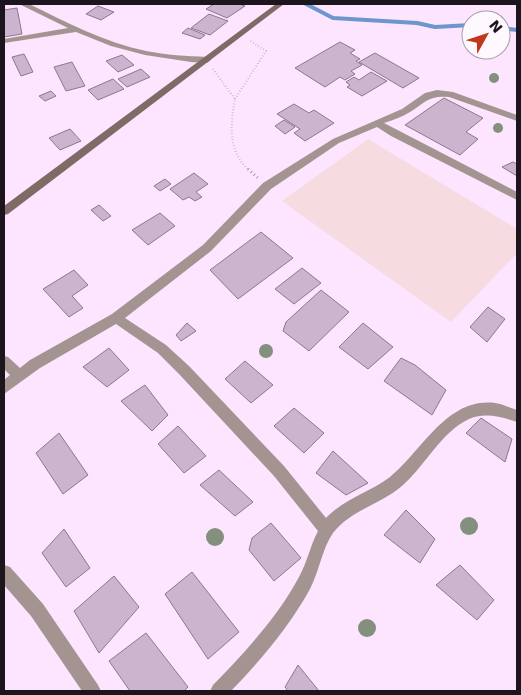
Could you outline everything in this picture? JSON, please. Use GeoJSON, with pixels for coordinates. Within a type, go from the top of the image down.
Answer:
{"type":"FeatureCollection","features":[{"type":"Feature","properties":{"kind":"main road"},"geometry":{"type":"LineString","coordinates":[[4,211],[280,4]]}},
{"type":"Feature","properties":{"kind":"street"},"geometry":{"type":"LineString","coordinates":[[23,4],[78,30],[140,52],[168,57],[207,60]]}},
{"type":"Feature","properties":{"kind":"street"},"geometry":{"type":"LineString","coordinates":[[4,41],[78,30]]}},
{"type":"Feature","properties":{"kind":"street"},"geometry":{"type":"LineString","coordinates":[[4,388],[19,375],[116,318],[207,248],[267,186],[336,141],[405,111],[428,96],[443,92],[517,118]]}},
{"type":"Feature","properties":{"kind":"street"},"geometry":{"type":"LineString","coordinates":[[377,122],[394,134],[517,196]]}},
{"type":"Feature","properties":{"kind":"street"},"geometry":{"type":"LineString","coordinates":[[116,318],[162,349],[184,370],[279,471],[326,530]]}},
{"type":"Feature","properties":{"kind":"street"},"geometry":{"type":"LineString","coordinates":[[4,361],[19,375]]}},
{"type":"Feature","properties":{"kind":"street"},"geometry":{"type":"LineString","coordinates":[[219,691],[276,625],[304,585],[326,530],[348,509],[381,492],[397,480],[441,432],[458,418],[476,409],[487,407],[513,410]]}},
{"type":"Feature","properties":{"kind":"street"},"geometry":{"type":"LineString","coordinates":[[4,574],[38,610],[92,691]]}},
{"type":"Feature","properties":{"kind":"path"},"geometry":{"type":"LineString","coordinates":[[241,35],[266,52],[235,99],[231,122],[233,143],[238,159],[267,186]]}},
{"type":"Feature","properties":{"kind":"path"},"geometry":{"type":"LineString","coordinates":[[207,60],[235,99]]}},
{"type":"Feature","properties":{"kind":"shaded area"},"geometry":{"type":"Polygon","coordinates":[[[368,139],[517,229],[517,253],[451,322],[282,201],[368,139]]]}},
{"type":"Feature","properties":{"kind":"building"},"geometry":{"type":"Polygon","coordinates":[[[214,4],[239,4],[245,6],[227,18],[206,9],[214,4]]]}},
{"type":"Feature","properties":{"kind":"building"},"geometry":{"type":"Polygon","coordinates":[[[98,6],[114,12],[101,20],[86,14],[98,6]]]}},
{"type":"Feature","properties":{"kind":"building"},"geometry":{"type":"Polygon","coordinates":[[[17,8],[22,34],[4,37],[4,10],[17,8]]]}},
{"type":"Feature","properties":{"kind":"building"},"geometry":{"type":"Polygon","coordinates":[[[209,14],[228,21],[210,35],[191,28],[209,14]]]}},
{"type":"Feature","properties":{"kind":"building"},"geometry":{"type":"Polygon","coordinates":[[[188,28],[205,35],[200,39],[182,33],[188,28]]]}},
{"type":"Feature","properties":{"kind":"building"},"geometry":{"type":"Polygon","coordinates":[[[340,42],[355,50],[350,53],[360,59],[356,61],[362,65],[351,71],[355,74],[345,80],[340,77],[325,87],[295,68],[340,42]]]}},
{"type":"Feature","properties":{"kind":"building"},"geometry":{"type":"Polygon","coordinates":[[[375,53],[419,78],[403,88],[359,62],[375,53]]]}},
{"type":"Feature","properties":{"kind":"building"},"geometry":{"type":"Polygon","coordinates":[[[24,54],[33,72],[21,76],[12,57],[24,54]]]}},
{"type":"Feature","properties":{"kind":"building"},"geometry":{"type":"Polygon","coordinates":[[[122,55],[134,65],[118,72],[106,61],[122,55]]]}},
{"type":"Feature","properties":{"kind":"building"},"geometry":{"type":"Polygon","coordinates":[[[72,62],[85,86],[66,91],[54,67],[72,62]]]}},
{"type":"Feature","properties":{"kind":"building"},"geometry":{"type":"Polygon","coordinates":[[[141,69],[150,77],[127,87],[118,79],[141,69]]]}},
{"type":"Feature","properties":{"kind":"building"},"geometry":{"type":"Polygon","coordinates":[[[371,72],[387,81],[362,96],[347,87],[350,85],[346,82],[354,77],[359,80],[371,72]]]}},
{"type":"Feature","properties":{"kind":"building"},"geometry":{"type":"Polygon","coordinates":[[[113,79],[124,89],[98,100],[88,90],[113,79]]]}},
{"type":"Feature","properties":{"kind":"building"},"geometry":{"type":"Polygon","coordinates":[[[51,91],[56,96],[45,101],[39,96],[51,91]]]}},
{"type":"Feature","properties":{"kind":"building"},"geometry":{"type":"Polygon","coordinates":[[[444,98],[483,118],[466,132],[478,139],[460,155],[405,125],[444,98]]]}},
{"type":"Feature","properties":{"kind":"building"},"geometry":{"type":"Polygon","coordinates":[[[294,104],[309,113],[314,110],[334,123],[305,141],[294,133],[300,129],[277,114],[294,104]]]}},
{"type":"Feature","properties":{"kind":"building"},"geometry":{"type":"Polygon","coordinates":[[[284,120],[295,127],[285,134],[275,126],[284,120]]]}},
{"type":"Feature","properties":{"kind":"building"},"geometry":{"type":"Polygon","coordinates":[[[70,129],[81,141],[60,150],[49,138],[70,129]]]}},
{"type":"Feature","properties":{"kind":"building"},"geometry":{"type":"Polygon","coordinates":[[[513,162],[517,164],[517,176],[502,167],[513,162]]]}},
{"type":"Feature","properties":{"kind":"building"},"geometry":{"type":"Polygon","coordinates":[[[194,173],[208,184],[196,192],[202,197],[195,201],[189,197],[183,200],[170,189],[194,173]]]}},
{"type":"Feature","properties":{"kind":"building"},"geometry":{"type":"Polygon","coordinates":[[[165,179],[171,184],[160,191],[154,186],[165,179]]]}},
{"type":"Feature","properties":{"kind":"building"},"geometry":{"type":"Polygon","coordinates":[[[99,205],[111,216],[103,221],[91,210],[99,205]]]}},
{"type":"Feature","properties":{"kind":"building"},"geometry":{"type":"Polygon","coordinates":[[[160,213],[175,226],[148,245],[132,230],[160,213]]]}},
{"type":"Feature","properties":{"kind":"building"},"geometry":{"type":"Polygon","coordinates":[[[261,232],[293,258],[238,299],[210,270],[261,232]]]}},
{"type":"Feature","properties":{"kind":"building"},"geometry":{"type":"Polygon","coordinates":[[[302,268],[321,283],[294,304],[275,289],[302,268]]]}},
{"type":"Feature","properties":{"kind":"building"},"geometry":{"type":"Polygon","coordinates":[[[74,270],[88,285],[72,296],[83,308],[69,317],[43,289],[74,270]]]}},
{"type":"Feature","properties":{"kind":"building"},"geometry":{"type":"Polygon","coordinates":[[[321,290],[349,312],[309,351],[283,331],[286,322],[321,290]]]}},
{"type":"Feature","properties":{"kind":"building"},"geometry":{"type":"Polygon","coordinates":[[[488,307],[505,319],[487,342],[470,327],[488,307]]]}},
{"type":"Feature","properties":{"kind":"building"},"geometry":{"type":"Polygon","coordinates":[[[187,323],[196,331],[181,341],[176,335],[187,323]]]}},
{"type":"Feature","properties":{"kind":"building"},"geometry":{"type":"Polygon","coordinates":[[[363,323],[393,347],[368,369],[339,347],[363,323]]]}},
{"type":"Feature","properties":{"kind":"building"},"geometry":{"type":"Polygon","coordinates":[[[109,348],[129,370],[107,387],[83,367],[109,348]]]}},
{"type":"Feature","properties":{"kind":"building"},"geometry":{"type":"Polygon","coordinates":[[[401,358],[415,365],[446,390],[432,415],[384,381],[401,358]]]}},
{"type":"Feature","properties":{"kind":"building"},"geometry":{"type":"Polygon","coordinates":[[[245,361],[273,385],[251,403],[225,379],[245,361]]]}},
{"type":"Feature","properties":{"kind":"building"},"geometry":{"type":"Polygon","coordinates":[[[145,385],[168,415],[152,431],[121,401],[145,385]]]}},
{"type":"Feature","properties":{"kind":"building"},"geometry":{"type":"Polygon","coordinates":[[[294,408],[324,433],[304,453],[274,426],[294,408]]]}},
{"type":"Feature","properties":{"kind":"building"},"geometry":{"type":"Polygon","coordinates":[[[481,418],[512,439],[505,462],[466,433],[481,418]]]}},
{"type":"Feature","properties":{"kind":"building"},"geometry":{"type":"Polygon","coordinates":[[[178,426],[206,456],[184,473],[158,444],[178,426]]]}},
{"type":"Feature","properties":{"kind":"building"},"geometry":{"type":"Polygon","coordinates":[[[59,433],[88,475],[63,494],[36,453],[59,433]]]}},
{"type":"Feature","properties":{"kind":"building"},"geometry":{"type":"Polygon","coordinates":[[[333,451],[368,483],[346,495],[316,473],[333,451]]]}},
{"type":"Feature","properties":{"kind":"building"},"geometry":{"type":"Polygon","coordinates":[[[219,470],[253,502],[235,516],[200,485],[219,470]]]}},
{"type":"Feature","properties":{"kind":"building"},"geometry":{"type":"Polygon","coordinates":[[[406,510],[435,539],[420,563],[384,535],[406,510]]]}},
{"type":"Feature","properties":{"kind":"building"},"geometry":{"type":"Polygon","coordinates":[[[271,523],[301,558],[274,581],[249,550],[252,538],[271,523]]]}},
{"type":"Feature","properties":{"kind":"building"},"geometry":{"type":"Polygon","coordinates":[[[64,529],[90,568],[66,587],[42,553],[64,529]]]}},
{"type":"Feature","properties":{"kind":"building"},"geometry":{"type":"Polygon","coordinates":[[[460,565],[494,600],[477,620],[436,585],[460,565]]]}},
{"type":"Feature","properties":{"kind":"building"},"geometry":{"type":"Polygon","coordinates":[[[192,572],[239,632],[208,659],[165,594],[192,572]]]}},
{"type":"Feature","properties":{"kind":"building"},"geometry":{"type":"Polygon","coordinates":[[[114,576],[139,607],[99,653],[74,611],[114,576]]]}},
{"type":"Feature","properties":{"kind":"building"},"geometry":{"type":"Polygon","coordinates":[[[146,633],[188,687],[184,691],[130,691],[109,661],[146,633]]]}},
{"type":"Feature","properties":{"kind":"building"},"geometry":{"type":"Polygon","coordinates":[[[298,665],[319,691],[288,691],[285,687],[298,665]]]}},
{"type":"Feature","properties":{"kind":"waterway"},"geometry":{"type":"LineString","coordinates":[[306,4],[333,18],[417,23],[435,27],[461,26]]}},
{"type":"Feature","properties":{"kind":"waterway"},"geometry":{"type":"LineString","coordinates":[[511,29],[517,30]]}}]}
